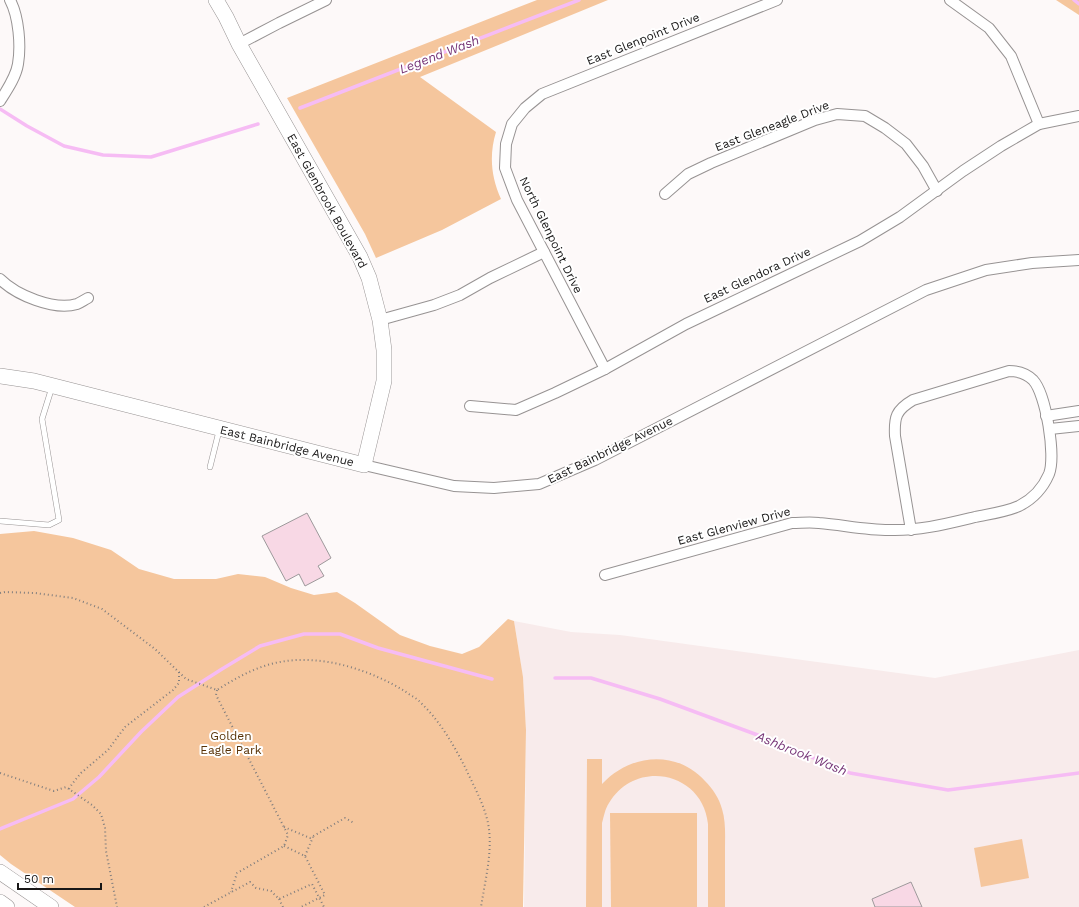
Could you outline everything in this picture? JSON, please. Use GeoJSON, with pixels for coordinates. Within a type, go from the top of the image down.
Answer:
{"type":"FeatureCollection","features":[{"type":"Feature","properties":{"kind":"street"},"geometry":{"type":"LineString","coordinates":[[0,101],[9,86],[18,65],[18,35],[14,8],[10,0]]}},
{"type":"Feature","properties":{"kind":"street","name":"East Glenbrook Boulevard"},"geometry":{"type":"LineString","coordinates":[[216,0],[239,44],[360,257],[369,278],[380,320],[384,350],[384,381],[364,465]]}},
{"type":"Feature","properties":{"kind":"street"},"geometry":{"type":"LineString","coordinates":[[239,44],[326,0]]}},
{"type":"Feature","properties":{"kind":"street","name":"East Glenpoint Drive"},"geometry":{"type":"LineString","coordinates":[[542,94],[777,0]]}},
{"type":"Feature","properties":{"kind":"street"},"geometry":{"type":"LineString","coordinates":[[950,0],[989,28],[1011,56],[1039,124],[1079,116]]}},
{"type":"Feature","properties":{"kind":"street","name":"North Glenpoint Drive"},"geometry":{"type":"LineString","coordinates":[[542,94],[525,108],[512,124],[506,144],[505,168],[517,200],[605,369]]}},
{"type":"Feature","properties":{"kind":"street","name":"East Gleneagle Drive"},"geometry":{"type":"LineString","coordinates":[[665,194],[688,174],[711,163],[815,120],[838,114],[865,116],[885,128],[906,144],[923,166],[937,191]]}},
{"type":"Feature","properties":{"kind":"street","name":"East Glendora Drive"},"geometry":{"type":"LineString","coordinates":[[470,406],[516,410],[605,369],[686,324],[860,241],[900,217],[963,171],[1001,146],[1039,124]]}},
{"type":"Feature","properties":{"kind":"street"},"geometry":{"type":"LineString","coordinates":[[380,320],[434,305],[460,295],[490,278],[544,252]]}},
{"type":"Feature","properties":{"kind":"street","name":"East Bainbridge Avenue"},"geometry":{"type":"LineString","coordinates":[[0,376],[34,381],[364,465],[454,486],[494,488],[539,484],[595,460],[926,290],[986,270],[1032,263],[1079,260]]}},
{"type":"Feature","properties":{"kind":"street"},"geometry":{"type":"LineString","coordinates":[[0,278],[21,294],[41,302],[65,306],[77,304],[88,298]]}},
{"type":"Feature","properties":{"kind":"street","name":"East Glenview Drive"},"geometry":{"type":"LineString","coordinates":[[605,575],[792,522],[819,523],[889,530],[911,530],[931,528],[1018,506],[1034,497],[1043,486],[1050,472],[1052,458],[1050,429],[1038,386],[1027,375],[1019,371],[1002,373],[913,400],[904,405],[898,412],[894,423],[895,436],[911,530]]}},
{"type":"Feature","properties":{"kind":"street"},"geometry":{"type":"LineString","coordinates":[[1046,416],[1079,411]]}},
{"type":"Feature","properties":{"kind":"street"},"geometry":{"type":"LineString","coordinates":[[1050,429],[1079,426]]}},
{"type":"Feature","properties":{"kind":"street"},"geometry":{"type":"LineString","coordinates":[[0,872],[51,907]]}},
{"type":"Feature","properties":{"kind":"street"},"geometry":{"type":"LineString","coordinates":[[0,902],[7,907]]}},
{"type":"Feature","properties":{"kind":"lane"},"geometry":{"type":"LineString","coordinates":[[0,521],[49,525],[58,520],[42,419],[53,386]]}},
{"type":"Feature","properties":{"kind":"lane"},"geometry":{"type":"LineString","coordinates":[[210,466],[219,428]]}},
{"type":"Feature","properties":{"kind":"path"},"geometry":{"type":"LineString","coordinates":[[0,593],[35,593],[73,598],[102,609],[128,627],[155,649],[186,679],[217,690],[252,670],[280,662],[312,660],[339,664],[369,673],[394,684],[420,701],[439,722],[466,769],[479,797],[489,829],[487,876],[481,907]]}},
{"type":"Feature","properties":{"kind":"path"},"geometry":{"type":"LineString","coordinates":[[69,789],[81,773],[108,750],[125,727],[173,690],[179,683],[178,672]]}},
{"type":"Feature","properties":{"kind":"path"},"geometry":{"type":"LineString","coordinates":[[217,690],[216,695],[288,835],[284,846],[237,873],[231,892]]}},
{"type":"Feature","properties":{"kind":"path"},"geometry":{"type":"LineString","coordinates":[[0,773],[54,791],[66,787],[92,805],[101,814],[105,828],[106,851],[117,907]]}},
{"type":"Feature","properties":{"kind":"path"},"geometry":{"type":"LineString","coordinates":[[284,826],[310,838],[345,818],[354,823]]}},
{"type":"Feature","properties":{"kind":"path"},"geometry":{"type":"LineString","coordinates":[[305,856],[313,836]]}},
{"type":"Feature","properties":{"kind":"path"},"geometry":{"type":"LineString","coordinates":[[284,846],[305,856],[325,895],[301,907]]}},
{"type":"Feature","properties":{"kind":"path"},"geometry":{"type":"LineString","coordinates":[[204,907],[250,882],[256,888],[271,891],[279,899],[283,907]]}},
{"type":"Feature","properties":{"kind":"path"},"geometry":{"type":"LineString","coordinates":[[279,899],[312,884],[324,907]]}},
{"type":"Feature","properties":{"kind":"shaded area"},"geometry":{"type":"Polygon","coordinates":[[[514,621],[571,632],[620,635],[935,678],[1079,650],[1079,907],[524,907],[526,730],[523,678],[514,621]]]}},
{"type":"Feature","properties":{"kind":"green space"},"geometry":{"type":"Polygon","coordinates":[[[537,0],[608,0],[420,77],[496,132],[492,149],[492,166],[495,182],[501,199],[442,230],[376,258],[365,234],[287,98],[537,0]]]}},
{"type":"Feature","properties":{"kind":"green space"},"geometry":{"type":"Polygon","coordinates":[[[1056,0],[1079,0],[1079,15],[1056,0]]]}},
{"type":"Feature","properties":{"kind":"green space","name":"Golden Eagle Park"},"geometry":{"type":"Polygon","coordinates":[[[34,531],[73,538],[111,550],[139,569],[174,579],[216,579],[238,574],[265,577],[291,588],[314,595],[337,592],[400,635],[430,646],[462,654],[479,647],[508,619],[514,621],[523,677],[526,730],[523,907],[75,907],[11,864],[0,855],[0,534],[34,531]]]}},
{"type":"Feature","properties":{"kind":"green space"},"geometry":{"type":"Polygon","coordinates":[[[587,759],[602,759],[602,784],[613,774],[626,766],[639,761],[653,759],[667,760],[681,764],[693,771],[708,784],[719,801],[724,819],[725,907],[708,907],[708,824],[703,806],[694,792],[682,783],[667,777],[651,776],[635,780],[621,789],[608,805],[602,823],[602,907],[586,907],[587,759]]]}},
{"type":"Feature","properties":{"kind":"green space"},"geometry":{"type":"Polygon","coordinates":[[[610,813],[697,813],[697,907],[611,907],[610,813]]]}},
{"type":"Feature","properties":{"kind":"green space"},"geometry":{"type":"Polygon","coordinates":[[[1022,839],[1029,878],[981,887],[974,848],[1022,839]]]}},
{"type":"Feature","properties":{"kind":"building"},"geometry":{"type":"Polygon","coordinates":[[[307,513],[331,558],[318,566],[324,576],[305,586],[299,574],[286,581],[262,536],[307,513]]]}},
{"type":"Feature","properties":{"kind":"building"},"geometry":{"type":"Polygon","coordinates":[[[911,882],[922,907],[875,907],[872,899],[911,882]]]}},
{"type":"Feature","properties":{"kind":"waterway","name":"Legend Wash"},"geometry":{"type":"LineString","coordinates":[[300,108],[579,0]]}},
{"type":"Feature","properties":{"kind":"waterway","name":"Legend Wash"},"geometry":{"type":"LineString","coordinates":[[1074,0],[1079,4]]}},
{"type":"Feature","properties":{"kind":"waterway","name":"Legend Wash"},"geometry":{"type":"LineString","coordinates":[[0,109],[27,126],[64,146],[103,155],[151,157],[258,124]]}},
{"type":"Feature","properties":{"kind":"waterway"},"geometry":{"type":"LineString","coordinates":[[0,829],[73,799],[99,777],[141,732],[178,697],[260,646],[304,634],[340,634],[378,648],[492,679]]}},
{"type":"Feature","properties":{"kind":"waterway","name":"Ashbrook Wash"},"geometry":{"type":"LineString","coordinates":[[555,678],[591,678],[660,699],[763,737],[850,773],[948,790],[1079,773]]}}]}
